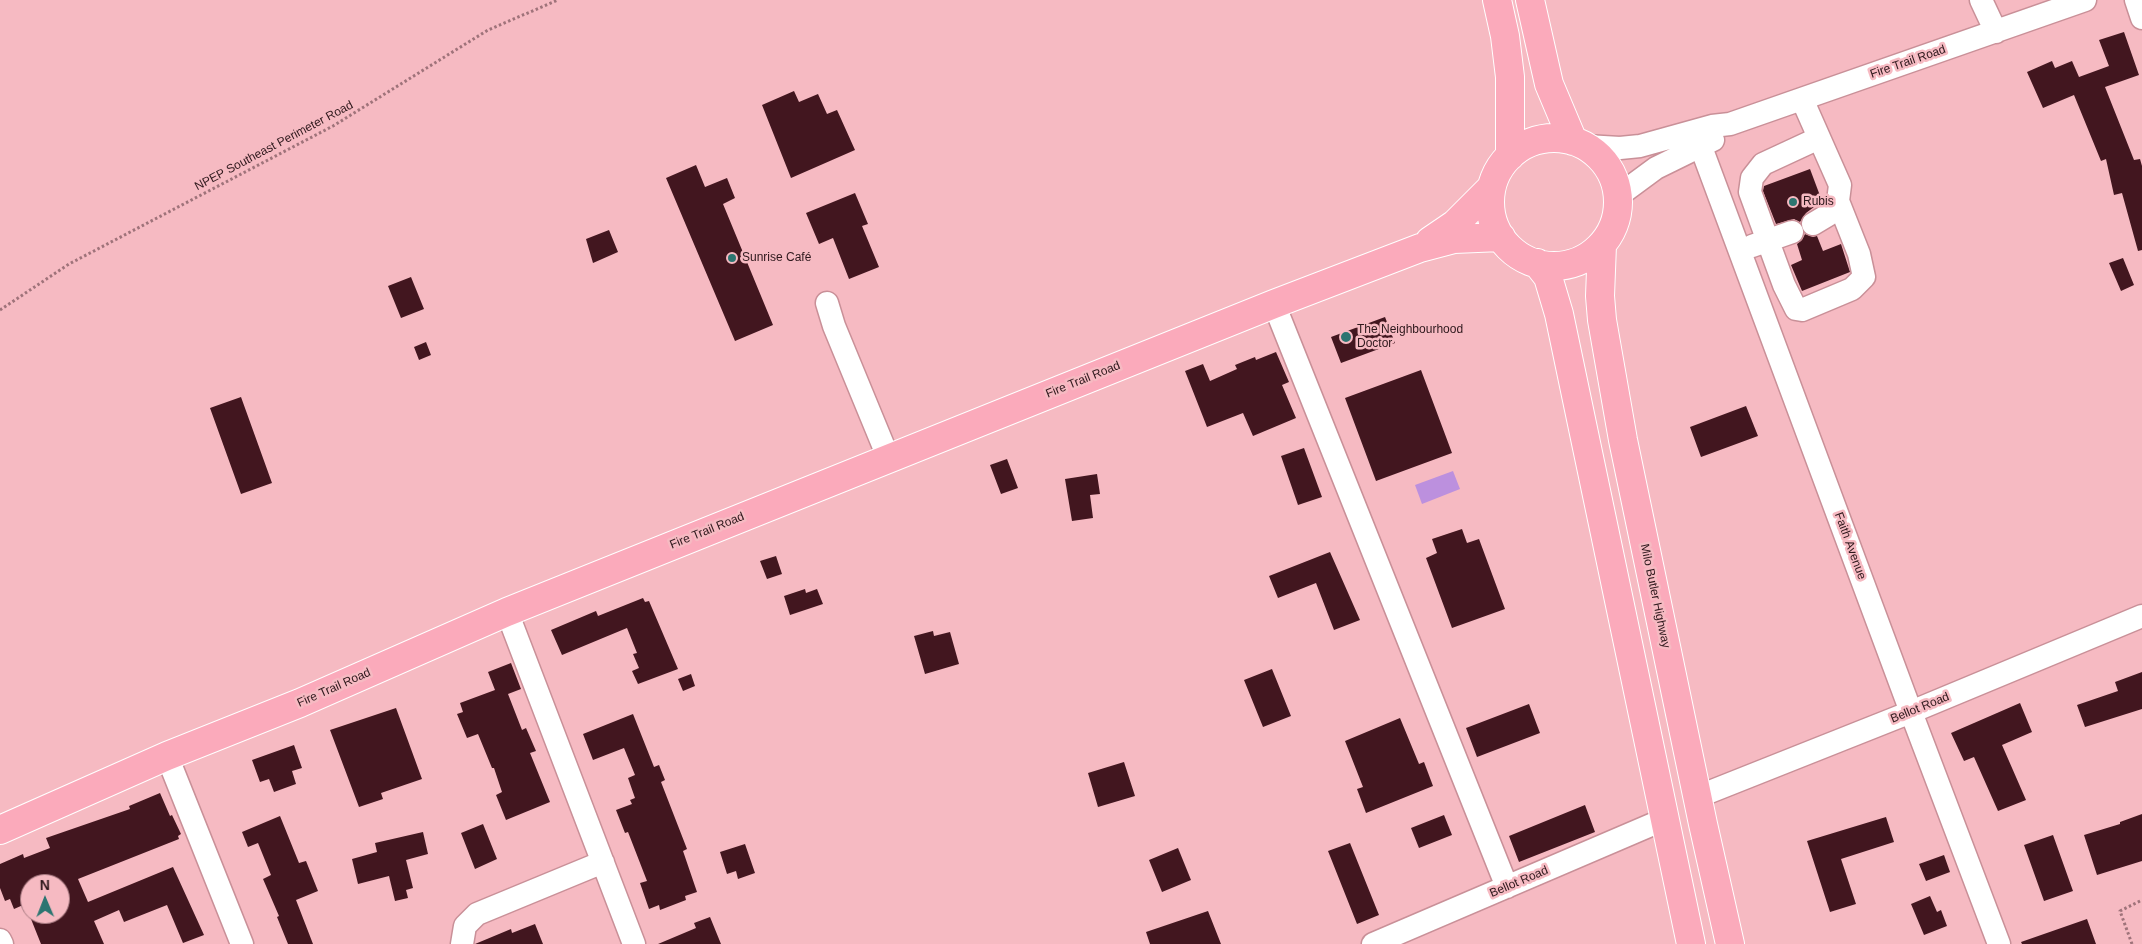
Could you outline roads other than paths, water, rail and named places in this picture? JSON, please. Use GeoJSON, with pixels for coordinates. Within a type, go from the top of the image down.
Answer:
{"type":"FeatureCollection","features":[{"type":"Feature","properties":{"kind":"main road"},"geometry":{"type":"LineString","coordinates":[[1497,0],[1505,36],[1510,77],[1510,156]]}},
{"type":"Feature","properties":{"kind":"main road"},"geometry":{"type":"LineString","coordinates":[[1530,0],[1549,84],[1580,144]]}},
{"type":"Feature","properties":{"kind":"main road"},"geometry":{"type":"LineString","coordinates":[[1550,138],[1580,144],[1597,154],[1612,173],[1618,196],[1615,222],[1602,244],[1584,259],[1559,265],[1537,263],[1517,253],[1500,237],[1492,218],[1491,188],[1496,176],[1510,156],[1520,148],[1540,139],[1550,138]]}},
{"type":"Feature","properties":{"kind":"main road","name":"Fire Trail Road"},"geometry":{"type":"LineString","coordinates":[[1420,248],[1455,224],[1491,188]]}},
{"type":"Feature","properties":{"kind":"main road","name":"Fire Trail Road"},"geometry":{"type":"LineString","coordinates":[[0,830],[167,756],[300,703],[507,612],[888,457],[1274,304],[1420,248],[1454,239],[1500,237]]}},
{"type":"Feature","properties":{"kind":"main road","name":"Milo Butler Highway"},"geometry":{"type":"LineString","coordinates":[[1602,244],[1600,296],[1609,363],[1635,500],[1697,797],[1730,944]]}},
{"type":"Feature","properties":{"kind":"main road"},"geometry":{"type":"LineString","coordinates":[[1537,263],[1548,277],[1560,314],[1691,944]]}},
{"type":"Feature","properties":{"kind":"street"},"geometry":{"type":"LineString","coordinates":[[1981,0],[1996,32]]}},
{"type":"Feature","properties":{"kind":"street","name":"Fire Trail Road"},"geometry":{"type":"LineString","coordinates":[[1580,144],[1620,148],[1640,146],[1712,126],[1730,124],[2085,0]]}},
{"type":"Feature","properties":{"kind":"street"},"geometry":{"type":"LineString","coordinates":[[2136,0],[2142,18]]}},
{"type":"Feature","properties":{"kind":"street"},"geometry":{"type":"LineString","coordinates":[[1802,99],[1840,185],[1838,201],[1828,215],[1813,224]]}},
{"type":"Feature","properties":{"kind":"street","name":"Fire Trail Road"},"geometry":{"type":"LineString","coordinates":[[1618,196],[1656,168],[1718,137],[1730,124]]}},
{"type":"Feature","properties":{"kind":"street"},"geometry":{"type":"LineString","coordinates":[[1820,138],[1763,164],[1752,178],[1750,192],[1767,241],[1793,306],[1796,309],[1802,310],[1852,290],[1864,277],[1860,254],[1838,201]]}},
{"type":"Feature","properties":{"kind":"street","name":"Faith Avenue"},"geometry":{"type":"LineString","coordinates":[[1701,147],[1999,944]]}},
{"type":"Feature","properties":{"kind":"street"},"geometry":{"type":"LineString","coordinates":[[1740,250],[1792,232]]}},
{"type":"Feature","properties":{"kind":"street"},"geometry":{"type":"LineString","coordinates":[[827,303],[834,326],[888,457]]}},
{"type":"Feature","properties":{"kind":"street"},"geometry":{"type":"LineString","coordinates":[[1274,304],[1508,887]]}},
{"type":"Feature","properties":{"kind":"street"},"geometry":{"type":"LineString","coordinates":[[507,612],[634,944]]}},
{"type":"Feature","properties":{"kind":"street","name":"Bellot Road"},"geometry":{"type":"LineString","coordinates":[[1697,797],[1911,712],[2142,616]]}},
{"type":"Feature","properties":{"kind":"street"},"geometry":{"type":"LineString","coordinates":[[167,756],[242,944]]}},
{"type":"Feature","properties":{"kind":"street","name":"Bellot Road"},"geometry":{"type":"LineString","coordinates":[[1374,944],[1665,819]]}},
{"type":"Feature","properties":{"kind":"street"},"geometry":{"type":"LineString","coordinates":[[462,944],[465,926],[476,914],[603,862]]}},
{"type":"Feature","properties":{"kind":"street"},"geometry":{"type":"LineString","coordinates":[[0,940],[2,944]]}},
{"type":"Feature","properties":{"kind":"place","name":"Rubis"},"geometry":{"type":"Point","coordinates":[1793,202]}},
{"type":"Feature","properties":{"kind":"place","name":"Sunrise Café"},"geometry":{"type":"Point","coordinates":[732,258]}},
{"type":"Feature","properties":{"kind":"place","name":"The Neighbourhood Doctor"},"geometry":{"type":"Point","coordinates":[1346,337]}}]}
